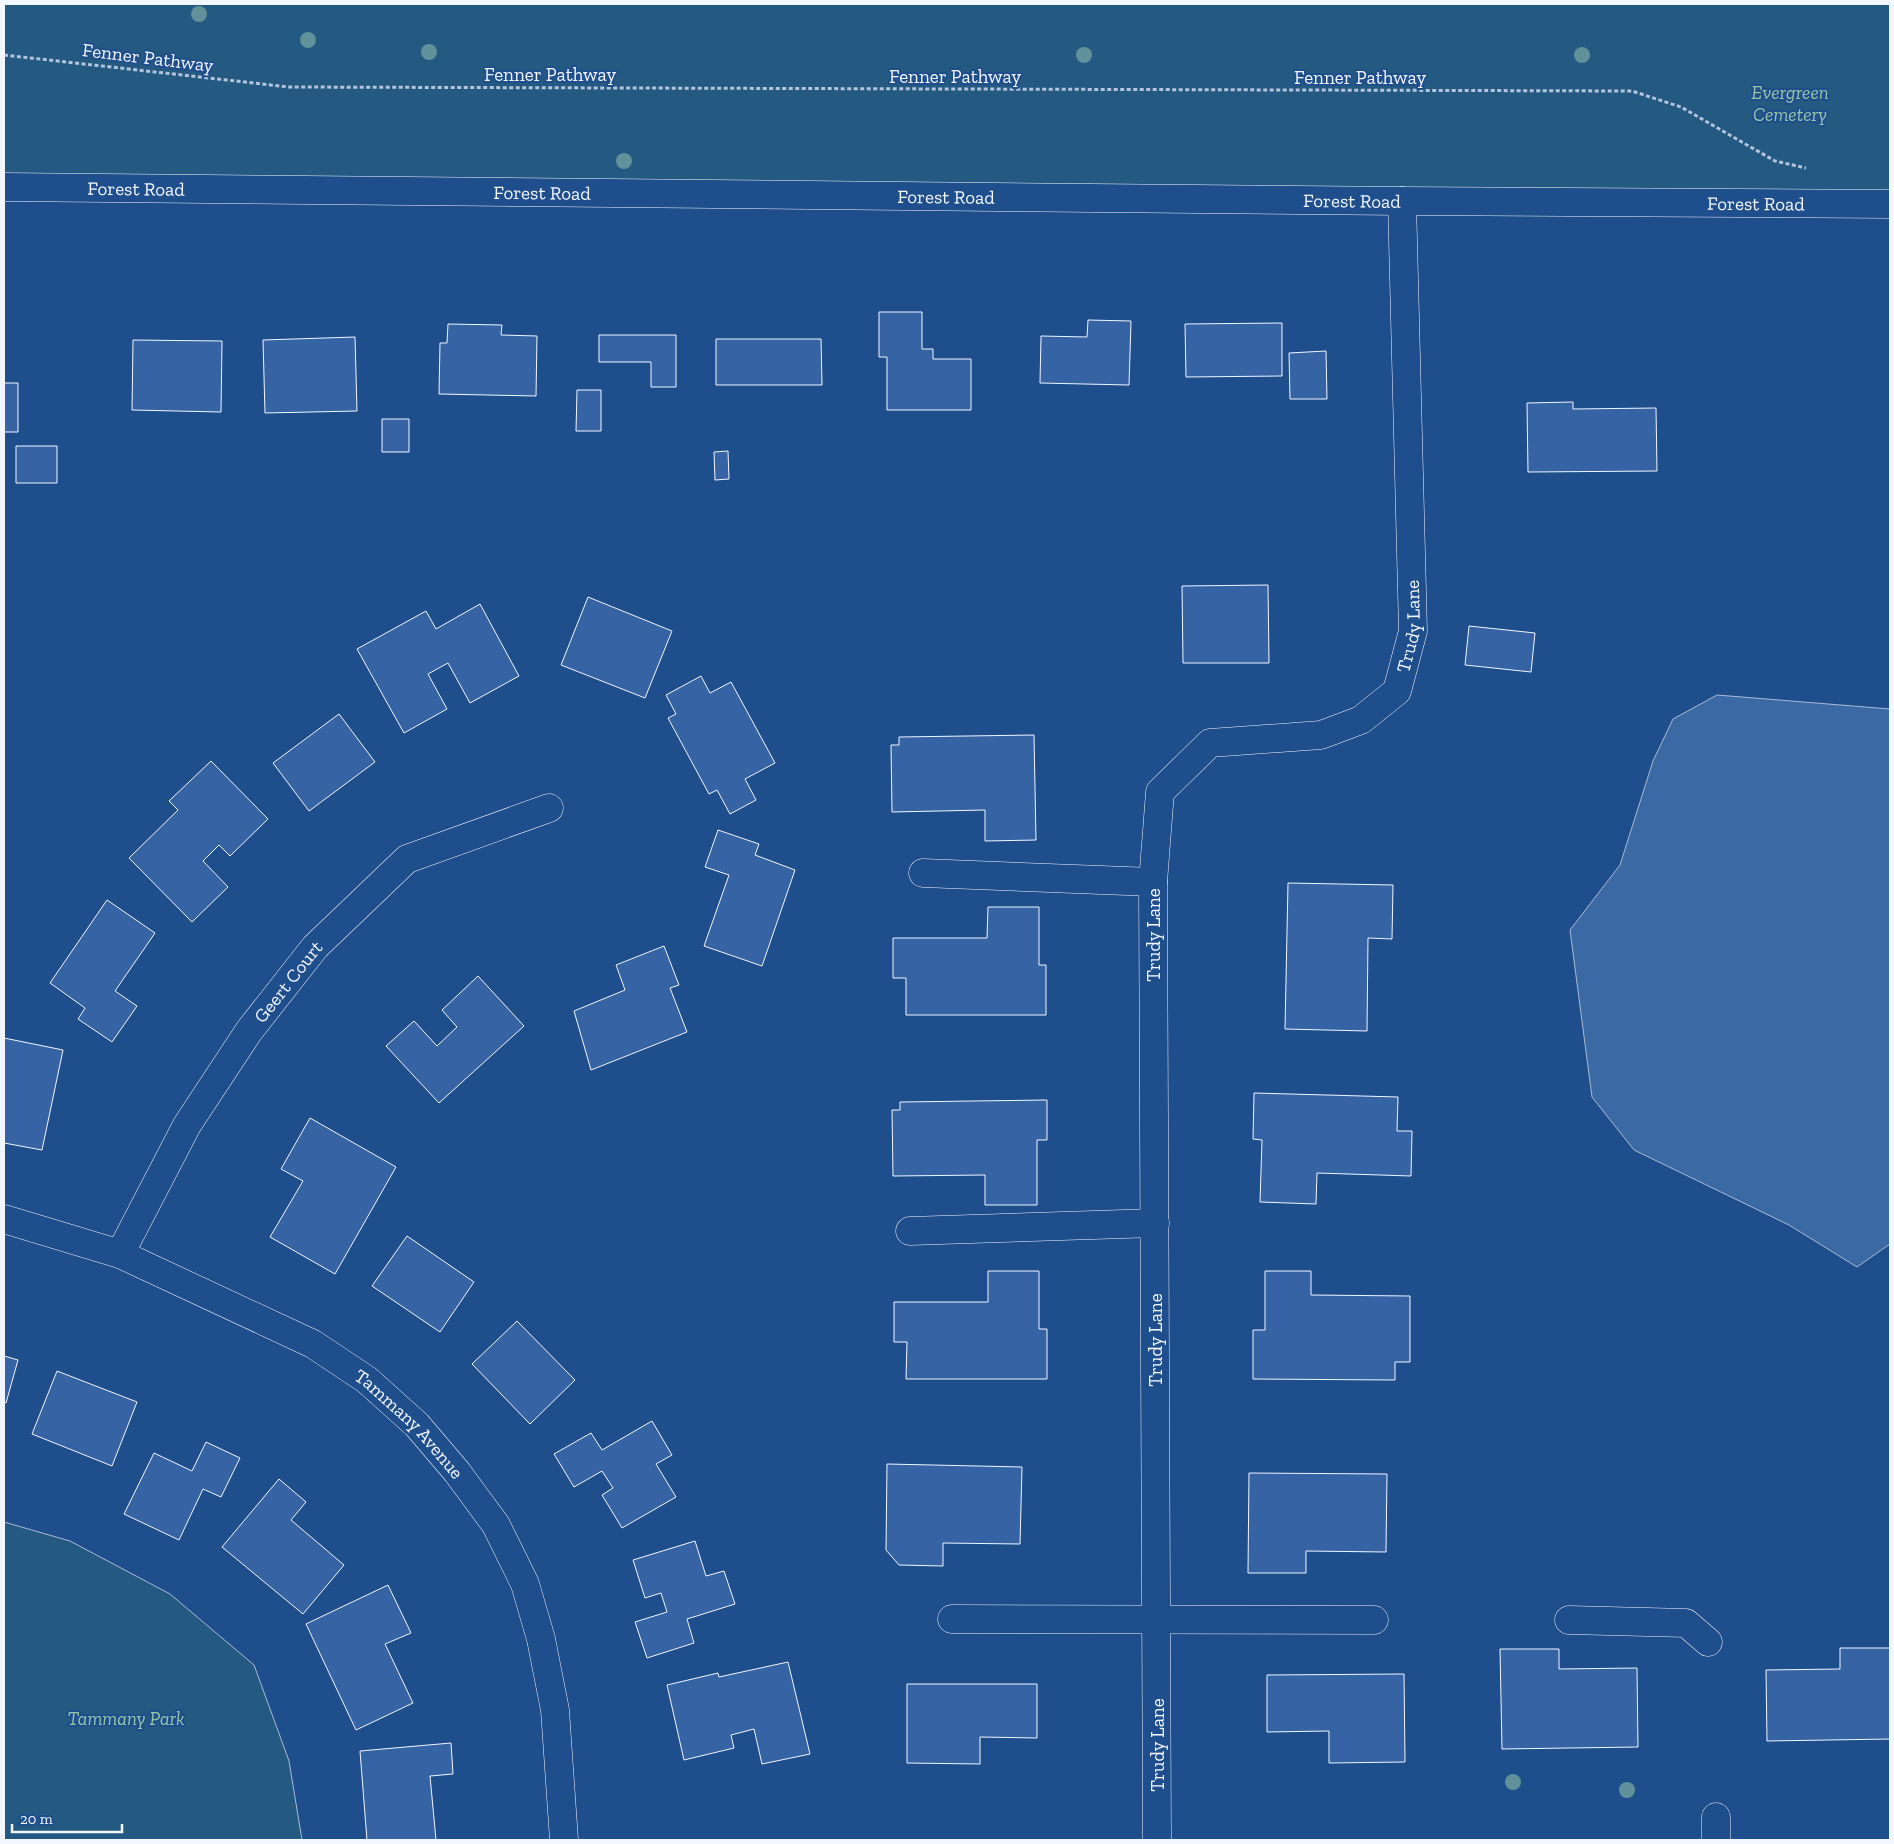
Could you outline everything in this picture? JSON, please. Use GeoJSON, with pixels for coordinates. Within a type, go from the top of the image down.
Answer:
{"type":"FeatureCollection","features":[{"type":"Feature","properties":{"kind":"street","name":"Forest Road"},"geometry":{"type":"LineString","coordinates":[[4,187],[1890,204]]}},
{"type":"Feature","properties":{"kind":"street","name":"Trudy Lane"},"geometry":{"type":"LineString","coordinates":[[1158,1840],[1153,882],[1160,792],[1210,743],[1321,735],[1361,720],[1397,691],[1413,631],[1402,201]]}},
{"type":"Feature","properties":{"kind":"street","name":"Geert Court"},"geometry":{"type":"LineString","coordinates":[[120,1254],[187,1125],[249,1031],[315,947],[407,858],[549,808]]}},
{"type":"Feature","properties":{"kind":"street"},"geometry":{"type":"LineString","coordinates":[[923,873],[1153,882]]}},
{"type":"Feature","properties":{"kind":"street","name":"Tammany Avenue"},"geometry":{"type":"LineString","coordinates":[[4,1219],[120,1254],[313,1344],[367,1380],[417,1424],[496,1525],[525,1584],[541,1639],[555,1710],[564,1840]]}},
{"type":"Feature","properties":{"kind":"street"},"geometry":{"type":"LineString","coordinates":[[910,1230],[1155,1223]]}},
{"type":"Feature","properties":{"kind":"street"},"geometry":{"type":"LineString","coordinates":[[952,1619],[1374,1620]]}},
{"type":"Feature","properties":{"kind":"street"},"geometry":{"type":"LineString","coordinates":[[1569,1620],[1686,1623],[1708,1642]]}},
{"type":"Feature","properties":{"kind":"path","name":"Fenner Pathway"},"geometry":{"type":"LineString","coordinates":[[4,55],[290,88],[1632,91],[1681,106],[1775,160],[1811,170]]}},
{"type":"Feature","properties":{"kind":"green space","name":"Evergreen Cemetery"},"geometry":{"type":"Polygon","coordinates":[[[4,4],[1890,4],[1890,204],[4,186],[4,4]]]}},
{"type":"Feature","properties":{"kind":"green space","name":"Tammany Park"},"geometry":{"type":"Polygon","coordinates":[[[4,1522],[70,1541],[170,1594],[254,1665],[289,1761],[302,1840],[4,1840],[4,1522]]]}},
{"type":"Feature","properties":{"kind":"shaded area"},"geometry":{"type":"Polygon","coordinates":[[[1717,695],[1890,709],[1890,1244],[1857,1267],[1789,1225],[1634,1150],[1592,1097],[1570,930],[1620,865],[1653,761],[1673,719],[1717,695]]]}},
{"type":"Feature","properties":{"kind":"building"},"geometry":{"type":"Polygon","coordinates":[[[879,312],[922,312],[922,349],[933,349],[933,359],[971,359],[971,410],[887,410],[887,357],[879,357],[879,312]]]}},
{"type":"Feature","properties":{"kind":"building"},"geometry":{"type":"Polygon","coordinates":[[[1088,320],[1131,321],[1129,385],[1040,383],[1041,336],[1087,337],[1088,320]]]}},
{"type":"Feature","properties":{"kind":"building"},"geometry":{"type":"Polygon","coordinates":[[[1282,323],[1282,376],[1186,377],[1185,324],[1282,323]]]}},
{"type":"Feature","properties":{"kind":"building"},"geometry":{"type":"Polygon","coordinates":[[[448,324],[502,325],[501,335],[537,336],[536,396],[439,394],[440,343],[447,343],[448,324]]]}},
{"type":"Feature","properties":{"kind":"building"},"geometry":{"type":"Polygon","coordinates":[[[599,335],[676,335],[676,387],[651,387],[651,362],[599,362],[599,335]]]}},
{"type":"Feature","properties":{"kind":"building"},"geometry":{"type":"Polygon","coordinates":[[[355,337],[357,411],[265,413],[263,340],[355,337]]]}},
{"type":"Feature","properties":{"kind":"building"},"geometry":{"type":"Polygon","coordinates":[[[716,339],[821,339],[822,385],[716,385],[716,339]]]}},
{"type":"Feature","properties":{"kind":"building"},"geometry":{"type":"Polygon","coordinates":[[[133,340],[222,341],[221,412],[132,410],[133,340]]]}},
{"type":"Feature","properties":{"kind":"building"},"geometry":{"type":"Polygon","coordinates":[[[1326,351],[1327,399],[1290,399],[1289,353],[1326,351]]]}},
{"type":"Feature","properties":{"kind":"building"},"geometry":{"type":"Polygon","coordinates":[[[4,383],[18,383],[18,432],[4,432],[4,383]]]}},
{"type":"Feature","properties":{"kind":"building"},"geometry":{"type":"Polygon","coordinates":[[[577,390],[601,390],[601,431],[576,431],[577,390]]]}},
{"type":"Feature","properties":{"kind":"building"},"geometry":{"type":"Polygon","coordinates":[[[1573,402],[1573,409],[1656,408],[1657,471],[1528,472],[1527,403],[1573,402]]]}},
{"type":"Feature","properties":{"kind":"building"},"geometry":{"type":"Polygon","coordinates":[[[382,419],[409,419],[409,452],[382,452],[382,419]]]}},
{"type":"Feature","properties":{"kind":"building"},"geometry":{"type":"Polygon","coordinates":[[[16,446],[57,446],[57,483],[16,483],[16,446]]]}},
{"type":"Feature","properties":{"kind":"building"},"geometry":{"type":"Polygon","coordinates":[[[728,451],[729,479],[715,480],[714,452],[728,451]]]}},
{"type":"Feature","properties":{"kind":"building"},"geometry":{"type":"Polygon","coordinates":[[[1268,585],[1269,663],[1183,663],[1182,586],[1268,585]]]}},
{"type":"Feature","properties":{"kind":"building"},"geometry":{"type":"Polygon","coordinates":[[[588,597],[672,631],[645,698],[561,665],[588,597]]]}},
{"type":"Feature","properties":{"kind":"building"},"geometry":{"type":"Polygon","coordinates":[[[480,604],[519,676],[470,703],[448,663],[428,674],[447,709],[404,733],[357,649],[426,611],[436,629],[480,604]]]}},
{"type":"Feature","properties":{"kind":"building"},"geometry":{"type":"Polygon","coordinates":[[[1469,626],[1535,633],[1531,672],[1465,665],[1469,626]]]}},
{"type":"Feature","properties":{"kind":"building"},"geometry":{"type":"Polygon","coordinates":[[[701,676],[710,693],[731,682],[775,763],[745,779],[756,800],[730,814],[717,790],[709,794],[668,718],[676,714],[666,695],[701,676]]]}},
{"type":"Feature","properties":{"kind":"building"},"geometry":{"type":"Polygon","coordinates":[[[339,714],[375,762],[309,811],[273,763],[339,714]]]}},
{"type":"Feature","properties":{"kind":"building"},"geometry":{"type":"Polygon","coordinates":[[[1034,735],[1036,840],[985,841],[985,810],[892,812],[891,745],[899,745],[899,737],[1034,735]]]}},
{"type":"Feature","properties":{"kind":"building"},"geometry":{"type":"Polygon","coordinates":[[[211,761],[268,819],[230,856],[219,845],[203,861],[228,887],[192,922],[129,858],[178,810],[169,801],[211,761]]]}},
{"type":"Feature","properties":{"kind":"building"},"geometry":{"type":"Polygon","coordinates":[[[718,830],[759,844],[755,855],[795,870],[762,966],[704,946],[729,875],[705,867],[718,830]]]}},
{"type":"Feature","properties":{"kind":"building"},"geometry":{"type":"Polygon","coordinates":[[[1288,883],[1393,885],[1392,939],[1368,938],[1367,1031],[1285,1029],[1288,883]]]}},
{"type":"Feature","properties":{"kind":"building"},"geometry":{"type":"Polygon","coordinates":[[[107,900],[155,933],[115,991],[137,1006],[112,1042],[78,1019],[85,1008],[50,983],[107,900]]]}},
{"type":"Feature","properties":{"kind":"building"},"geometry":{"type":"Polygon","coordinates":[[[988,907],[1039,907],[1039,965],[1046,965],[1046,1015],[906,1015],[906,978],[893,978],[893,938],[987,938],[988,907]]]}},
{"type":"Feature","properties":{"kind":"building"},"geometry":{"type":"Polygon","coordinates":[[[664,946],[679,985],[670,988],[687,1032],[591,1070],[574,1011],[625,990],[616,965],[664,946]]]}},
{"type":"Feature","properties":{"kind":"building"},"geometry":{"type":"Polygon","coordinates":[[[478,976],[524,1026],[439,1103],[386,1046],[414,1021],[437,1046],[457,1027],[442,1010],[478,976]]]}},
{"type":"Feature","properties":{"kind":"building"},"geometry":{"type":"Polygon","coordinates":[[[4,1038],[63,1050],[42,1150],[4,1143],[4,1038]]]}},
{"type":"Feature","properties":{"kind":"building"},"geometry":{"type":"Polygon","coordinates":[[[1254,1093],[1398,1097],[1397,1131],[1412,1131],[1411,1176],[1317,1173],[1316,1204],[1260,1202],[1262,1140],[1253,1139],[1254,1093]]]}},
{"type":"Feature","properties":{"kind":"building"},"geometry":{"type":"Polygon","coordinates":[[[1047,1100],[1047,1140],[1037,1140],[1037,1205],[985,1205],[985,1175],[893,1176],[892,1110],[900,1110],[900,1102],[1047,1100]]]}},
{"type":"Feature","properties":{"kind":"building"},"geometry":{"type":"Polygon","coordinates":[[[310,1118],[396,1167],[335,1274],[270,1237],[303,1181],[281,1169],[310,1118]]]}},
{"type":"Feature","properties":{"kind":"building"},"geometry":{"type":"Polygon","coordinates":[[[407,1236],[474,1282],[440,1332],[372,1286],[407,1236]]]}},
{"type":"Feature","properties":{"kind":"building"},"geometry":{"type":"Polygon","coordinates":[[[988,1271],[1039,1271],[1039,1329],[1047,1329],[1047,1379],[906,1379],[907,1342],[894,1342],[894,1302],[988,1302],[988,1271]]]}},
{"type":"Feature","properties":{"kind":"building"},"geometry":{"type":"Polygon","coordinates":[[[1265,1271],[1311,1271],[1311,1295],[1410,1296],[1410,1362],[1395,1362],[1395,1380],[1253,1379],[1253,1330],[1265,1330],[1265,1271]]]}},
{"type":"Feature","properties":{"kind":"building"},"geometry":{"type":"Polygon","coordinates":[[[517,1321],[575,1380],[530,1424],[472,1364],[517,1321]]]}},
{"type":"Feature","properties":{"kind":"building"},"geometry":{"type":"Polygon","coordinates":[[[4,1356],[18,1360],[6,1403],[4,1402],[4,1356]]]}},
{"type":"Feature","properties":{"kind":"building"},"geometry":{"type":"Polygon","coordinates":[[[57,1371],[137,1402],[112,1466],[32,1434],[57,1371]]]}},
{"type":"Feature","properties":{"kind":"building"},"geometry":{"type":"Polygon","coordinates":[[[652,1421],[672,1455],[656,1464],[676,1497],[622,1528],[602,1495],[613,1488],[602,1471],[574,1487],[554,1454],[591,1433],[602,1450],[652,1421]]]}},
{"type":"Feature","properties":{"kind":"building"},"geometry":{"type":"Polygon","coordinates":[[[206,1442],[240,1458],[221,1497],[203,1489],[179,1540],[124,1514],[154,1453],[192,1471],[206,1442]]]}},
{"type":"Feature","properties":{"kind":"building"},"geometry":{"type":"Polygon","coordinates":[[[887,1464],[1022,1467],[1020,1544],[943,1543],[943,1566],[899,1565],[886,1550],[887,1464]]]}},
{"type":"Feature","properties":{"kind":"building"},"geometry":{"type":"Polygon","coordinates":[[[1249,1473],[1387,1474],[1386,1552],[1306,1551],[1306,1573],[1248,1573],[1249,1473]]]}},
{"type":"Feature","properties":{"kind":"building"},"geometry":{"type":"Polygon","coordinates":[[[279,1479],[306,1502],[291,1520],[344,1565],[303,1614],[222,1547],[279,1479]]]}},
{"type":"Feature","properties":{"kind":"building"},"geometry":{"type":"Polygon","coordinates":[[[695,1541],[706,1576],[724,1571],[735,1604],[687,1619],[694,1643],[647,1658],[635,1622],[667,1612],[661,1593],[645,1598],[633,1560],[695,1541]]]}},
{"type":"Feature","properties":{"kind":"building"},"geometry":{"type":"Polygon","coordinates":[[[388,1585],[411,1633],[385,1644],[413,1703],[356,1730],[306,1624],[388,1585]]]}},
{"type":"Feature","properties":{"kind":"building"},"geometry":{"type":"Polygon","coordinates":[[[1840,1648],[1890,1648],[1890,1739],[1767,1741],[1766,1670],[1840,1669],[1840,1648]]]}},
{"type":"Feature","properties":{"kind":"building"},"geometry":{"type":"Polygon","coordinates":[[[1500,1649],[1559,1649],[1559,1669],[1637,1668],[1638,1747],[1502,1749],[1500,1649]]]}},
{"type":"Feature","properties":{"kind":"building"},"geometry":{"type":"Polygon","coordinates":[[[788,1662],[810,1754],[762,1764],[754,1729],[731,1735],[734,1748],[684,1760],[667,1685],[718,1673],[719,1677],[788,1662]]]}},
{"type":"Feature","properties":{"kind":"building"},"geometry":{"type":"Polygon","coordinates":[[[1404,1674],[1405,1762],[1329,1763],[1329,1731],[1267,1732],[1267,1675],[1404,1674]]]}},
{"type":"Feature","properties":{"kind":"building"},"geometry":{"type":"Polygon","coordinates":[[[907,1684],[1037,1684],[1037,1738],[980,1737],[980,1764],[907,1763],[907,1684]]]}},
{"type":"Feature","properties":{"kind":"building"},"geometry":{"type":"Polygon","coordinates":[[[451,1743],[453,1774],[430,1776],[436,1840],[367,1840],[360,1751],[451,1743]]]}}]}
